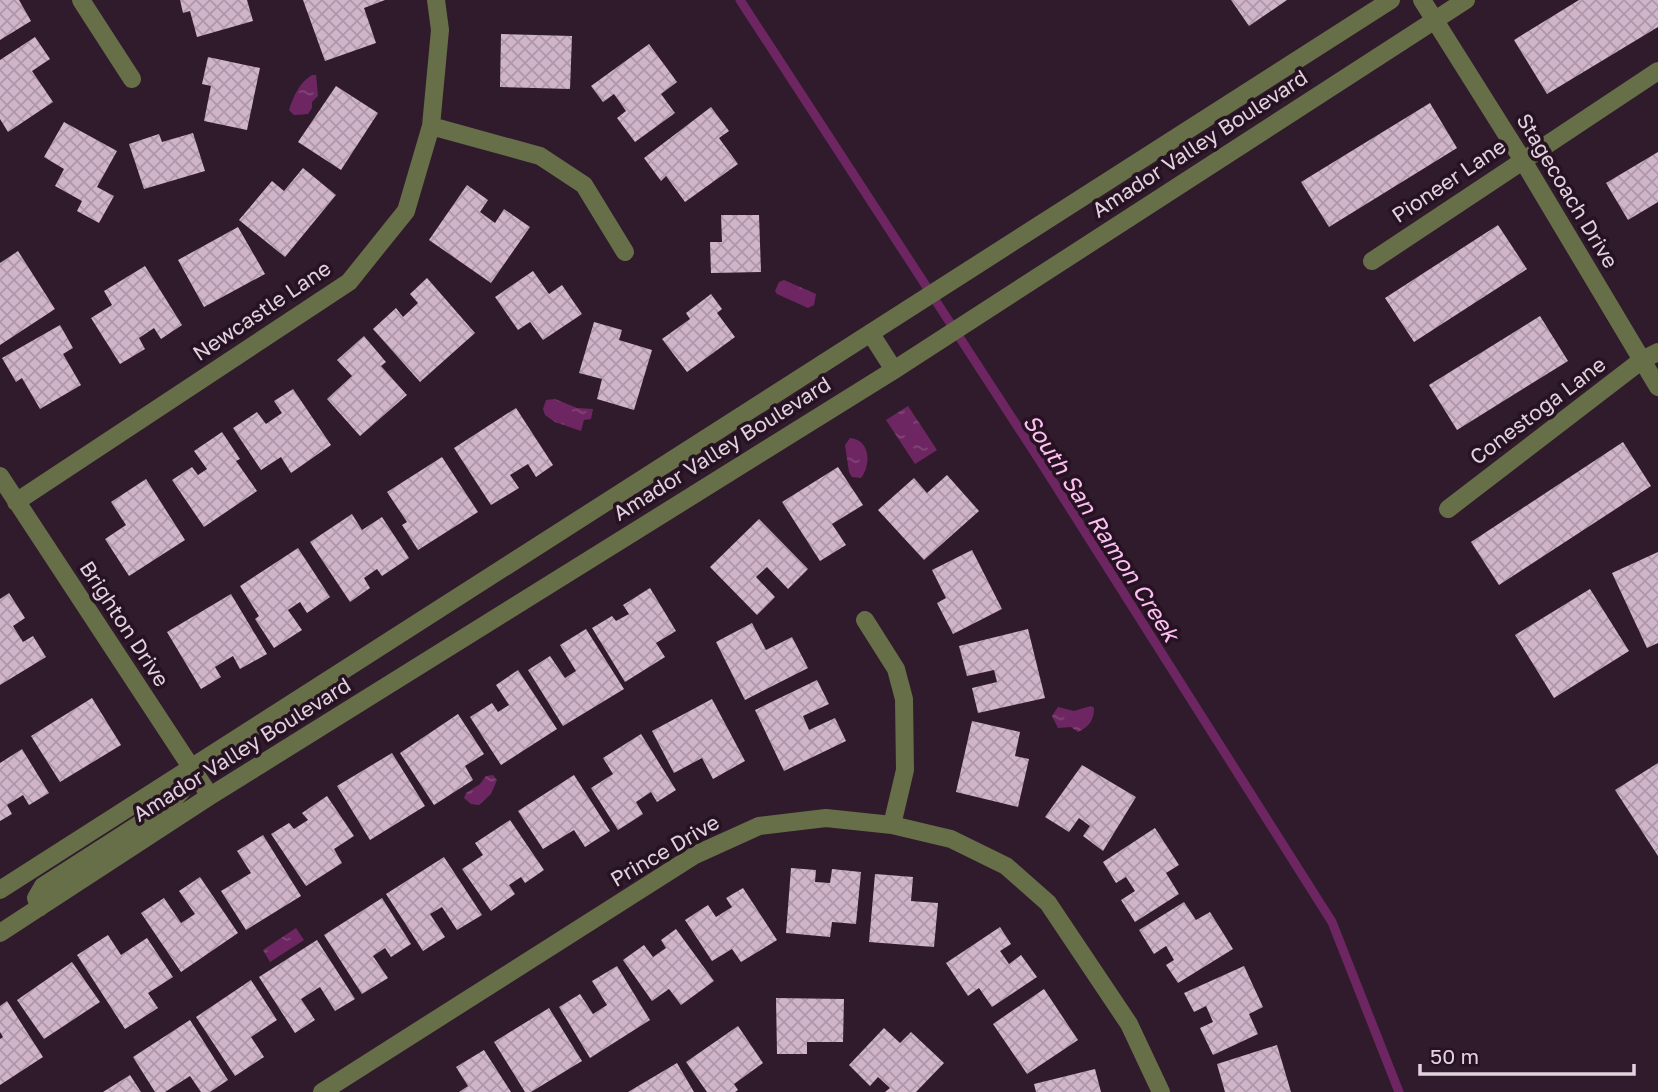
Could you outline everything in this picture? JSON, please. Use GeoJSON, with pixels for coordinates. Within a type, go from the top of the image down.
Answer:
{"type":"FeatureCollection","features":[{"type":"Feature","properties":{"kind":"street"},"geometry":{"type":"LineString","coordinates":[[81,0],[132,79]]}},
{"type":"Feature","properties":{"kind":"street","name":"Newcastle Lane"},"geometry":{"type":"LineString","coordinates":[[16,502],[349,282],[406,211],[431,126],[440,30],[436,0]]}},
{"type":"Feature","properties":{"kind":"street","name":"Amador Valley Boulevard"},"geometry":{"type":"LineString","coordinates":[[0,890],[1391,0]]}},
{"type":"Feature","properties":{"kind":"street","name":"Stagecoach Drive"},"geometry":{"type":"LineString","coordinates":[[1422,0],[1650,356],[1658,387]]}},
{"type":"Feature","properties":{"kind":"street","name":"Amador Valley Boulevard"},"geometry":{"type":"LineString","coordinates":[[0,933],[210,796],[894,370],[1466,0]]}},
{"type":"Feature","properties":{"kind":"street","name":"Pioneer Lane"},"geometry":{"type":"LineString","coordinates":[[1372,261],[1658,71]]}},
{"type":"Feature","properties":{"kind":"street"},"geometry":{"type":"LineString","coordinates":[[431,126],[540,156],[584,185],[625,252]]}},
{"type":"Feature","properties":{"kind":"street"},"geometry":{"type":"LineString","coordinates":[[871,334],[894,370]]}},
{"type":"Feature","properties":{"kind":"street","name":"Conestoga Lane"},"geometry":{"type":"LineString","coordinates":[[1448,509],[1650,356]]}},
{"type":"Feature","properties":{"kind":"street","name":"Brighton Drive"},"geometry":{"type":"LineString","coordinates":[[0,476],[210,796]]}},
{"type":"Feature","properties":{"kind":"street"},"geometry":{"type":"LineString","coordinates":[[865,620],[896,669],[904,699],[905,770],[892,824]]}},
{"type":"Feature","properties":{"kind":"street"},"geometry":{"type":"LineString","coordinates":[[39,908],[36,898],[43,886],[166,807],[181,792],[190,766]]}},
{"type":"Feature","properties":{"kind":"street","name":"Prince Drive"},"geometry":{"type":"LineString","coordinates":[[322,1092],[695,855],[760,826],[825,818],[892,824],[951,839],[1006,866],[1048,903],[1129,1024],[1161,1092]]}},
{"type":"Feature","properties":{"kind":"water"},"geometry":{"type":"Polygon","coordinates":[[[312,75],[316,75],[318,96],[312,102],[308,114],[294,115],[289,110],[295,94],[312,75]]]}},
{"type":"Feature","properties":{"kind":"water"},"geometry":{"type":"Polygon","coordinates":[[[784,280],[816,294],[814,305],[808,308],[777,294],[775,291],[779,282],[784,280]]]}},
{"type":"Feature","properties":{"kind":"water"},"geometry":{"type":"Polygon","coordinates":[[[555,399],[577,408],[593,409],[591,419],[584,420],[581,431],[555,422],[545,415],[543,409],[546,400],[555,399]]]}},
{"type":"Feature","properties":{"kind":"water"},"geometry":{"type":"Polygon","coordinates":[[[908,406],[937,450],[915,464],[886,420],[908,406]]]}},
{"type":"Feature","properties":{"kind":"water"},"geometry":{"type":"Polygon","coordinates":[[[850,438],[862,443],[867,454],[866,467],[861,478],[852,477],[849,472],[845,445],[850,438]]]}},
{"type":"Feature","properties":{"kind":"water"},"geometry":{"type":"Polygon","coordinates":[[[1091,706],[1094,708],[1092,720],[1078,732],[1071,727],[1058,728],[1052,716],[1058,707],[1074,711],[1091,706]]]}},
{"type":"Feature","properties":{"kind":"water"},"geometry":{"type":"Polygon","coordinates":[[[493,775],[497,780],[491,794],[479,805],[471,804],[464,798],[466,793],[480,784],[486,776],[493,775]]]}},
{"type":"Feature","properties":{"kind":"water"},"geometry":{"type":"Polygon","coordinates":[[[296,928],[304,940],[270,962],[263,950],[296,928]]]}},
{"type":"Feature","properties":{"kind":"building"},"geometry":{"type":"Polygon","coordinates":[[[0,0],[19,0],[31,21],[0,40],[0,0]]]}},
{"type":"Feature","properties":{"kind":"building"},"geometry":{"type":"Polygon","coordinates":[[[180,0],[247,0],[253,21],[197,37],[190,11],[183,13],[180,0]]]}},
{"type":"Feature","properties":{"kind":"building"},"geometry":{"type":"Polygon","coordinates":[[[303,0],[385,0],[364,8],[376,43],[325,61],[303,0]]]}},
{"type":"Feature","properties":{"kind":"building"},"geometry":{"type":"Polygon","coordinates":[[[1231,0],[1287,0],[1249,26],[1231,0]]]}},
{"type":"Feature","properties":{"kind":"building"},"geometry":{"type":"Polygon","coordinates":[[[1579,0],[1658,0],[1658,27],[1547,94],[1514,40],[1579,0]]]}},
{"type":"Feature","properties":{"kind":"building"},"geometry":{"type":"Polygon","coordinates":[[[501,34],[572,36],[570,89],[500,87],[501,34]]]}},
{"type":"Feature","properties":{"kind":"building"},"geometry":{"type":"Polygon","coordinates":[[[35,37],[50,59],[32,71],[53,102],[8,132],[0,119],[0,60],[35,37]]]}},
{"type":"Feature","properties":{"kind":"building"},"geometry":{"type":"Polygon","coordinates":[[[649,44],[677,82],[661,94],[675,113],[635,142],[617,118],[626,111],[614,94],[603,102],[591,86],[649,44]]]}},
{"type":"Feature","properties":{"kind":"building"},"geometry":{"type":"Polygon","coordinates":[[[208,57],[260,68],[247,130],[204,121],[211,86],[202,84],[208,57]]]}},
{"type":"Feature","properties":{"kind":"building"},"geometry":{"type":"Polygon","coordinates":[[[336,86],[378,113],[341,170],[298,142],[336,86]]]}},
{"type":"Feature","properties":{"kind":"building"},"geometry":{"type":"Polygon","coordinates":[[[1430,103],[1457,148],[1329,227],[1301,182],[1430,103]]]}},
{"type":"Feature","properties":{"kind":"building"},"geometry":{"type":"Polygon","coordinates":[[[711,107],[729,131],[719,138],[738,164],[685,202],[666,176],[661,181],[644,158],[711,107]]]}},
{"type":"Feature","properties":{"kind":"building"},"geometry":{"type":"Polygon","coordinates":[[[64,122],[117,151],[97,187],[114,196],[99,223],[77,211],[82,201],[55,186],[64,169],[44,157],[64,122]]]}},
{"type":"Feature","properties":{"kind":"building"},"geometry":{"type":"Polygon","coordinates":[[[193,133],[205,171],[144,189],[129,144],[159,134],[162,142],[193,133]]]}},
{"type":"Feature","properties":{"kind":"building"},"geometry":{"type":"Polygon","coordinates":[[[1658,152],[1658,202],[1628,220],[1606,183],[1658,152]]]}},
{"type":"Feature","properties":{"kind":"building"},"geometry":{"type":"Polygon","coordinates":[[[303,168],[336,195],[285,257],[239,220],[272,181],[284,191],[303,168]]]}},
{"type":"Feature","properties":{"kind":"building"},"geometry":{"type":"Polygon","coordinates":[[[467,185],[488,200],[480,212],[495,223],[504,209],[530,227],[491,283],[429,240],[467,185]]]}},
{"type":"Feature","properties":{"kind":"building"},"geometry":{"type":"Polygon","coordinates":[[[721,215],[759,215],[761,272],[711,273],[710,242],[722,242],[721,215]]]}},
{"type":"Feature","properties":{"kind":"building"},"geometry":{"type":"Polygon","coordinates":[[[1498,225],[1527,269],[1414,342],[1385,298],[1498,225]]]}},
{"type":"Feature","properties":{"kind":"building"},"geometry":{"type":"Polygon","coordinates":[[[238,227],[265,274],[204,307],[178,260],[238,227]]]}},
{"type":"Feature","properties":{"kind":"building"},"geometry":{"type":"Polygon","coordinates":[[[18,251],[55,309],[0,345],[0,263],[18,251]]]}},
{"type":"Feature","properties":{"kind":"building"},"geometry":{"type":"Polygon","coordinates":[[[145,266],[182,325],[161,339],[154,328],[139,338],[145,349],[120,364],[91,318],[112,305],[104,291],[145,266]]]}},
{"type":"Feature","properties":{"kind":"building"},"geometry":{"type":"Polygon","coordinates":[[[533,271],[549,294],[562,285],[582,314],[543,340],[530,322],[518,330],[495,297],[533,271]]]}},
{"type":"Feature","properties":{"kind":"building"},"geometry":{"type":"Polygon","coordinates":[[[427,278],[475,333],[420,382],[373,329],[396,308],[403,317],[418,303],[410,294],[427,278]]]}},
{"type":"Feature","properties":{"kind":"building"},"geometry":{"type":"Polygon","coordinates":[[[711,294],[722,309],[717,313],[735,337],[687,372],[662,339],[690,319],[686,313],[711,294]]]}},
{"type":"Feature","properties":{"kind":"building"},"geometry":{"type":"Polygon","coordinates":[[[1540,316],[1568,361],[1457,430],[1429,385],[1540,316]]]}},
{"type":"Feature","properties":{"kind":"building"},"geometry":{"type":"Polygon","coordinates":[[[594,322],[622,330],[619,340],[652,350],[634,410],[597,399],[602,379],[579,373],[594,322]]]}},
{"type":"Feature","properties":{"kind":"building"},"geometry":{"type":"Polygon","coordinates":[[[60,325],[73,348],[63,354],[81,385],[40,409],[22,378],[16,382],[2,358],[60,325]]]}},
{"type":"Feature","properties":{"kind":"building"},"geometry":{"type":"Polygon","coordinates":[[[364,336],[386,362],[381,366],[407,395],[360,436],[327,399],[352,376],[337,360],[364,336]]]}},
{"type":"Feature","properties":{"kind":"building"},"geometry":{"type":"Polygon","coordinates":[[[293,389],[331,445],[291,473],[281,457],[261,470],[233,428],[257,412],[266,424],[282,413],[274,401],[293,389]]]}},
{"type":"Feature","properties":{"kind":"building"},"geometry":{"type":"Polygon","coordinates":[[[516,408],[553,465],[536,477],[528,464],[510,475],[519,488],[491,505],[454,448],[516,408]]]}},
{"type":"Feature","properties":{"kind":"building"},"geometry":{"type":"Polygon","coordinates":[[[222,432],[240,459],[236,461],[257,491],[204,527],[172,480],[192,467],[198,475],[207,469],[194,451],[222,432]]]}},
{"type":"Feature","properties":{"kind":"building"},"geometry":{"type":"Polygon","coordinates":[[[1623,442],[1651,486],[1499,585],[1471,542],[1623,442]]]}},
{"type":"Feature","properties":{"kind":"building"},"geometry":{"type":"Polygon","coordinates":[[[442,457],[478,512],[418,550],[402,525],[407,522],[387,492],[442,457]]]}},
{"type":"Feature","properties":{"kind":"building"},"geometry":{"type":"Polygon","coordinates":[[[838,467],[863,505],[832,524],[846,545],[820,561],[782,502],[838,467]]]}},
{"type":"Feature","properties":{"kind":"building"},"geometry":{"type":"Polygon","coordinates":[[[947,475],[979,511],[924,560],[878,510],[914,478],[927,493],[947,475]]]}},
{"type":"Feature","properties":{"kind":"building"},"geometry":{"type":"Polygon","coordinates":[[[146,479],[185,540],[129,576],[105,539],[126,525],[111,502],[146,479]]]}},
{"type":"Feature","properties":{"kind":"building"},"geometry":{"type":"Polygon","coordinates":[[[352,514],[362,530],[382,517],[409,558],[382,576],[377,569],[364,578],[370,588],[350,602],[310,542],[352,514]]]}},
{"type":"Feature","properties":{"kind":"building"},"geometry":{"type":"Polygon","coordinates":[[[759,519],[808,569],[788,589],[767,567],[756,577],[775,597],[757,615],[710,567],[759,519]]]}},
{"type":"Feature","properties":{"kind":"building"},"geometry":{"type":"Polygon","coordinates":[[[298,548],[330,597],[307,613],[300,602],[288,610],[302,630],[274,648],[255,619],[259,616],[240,586],[298,548]]]}},
{"type":"Feature","properties":{"kind":"building"},"geometry":{"type":"Polygon","coordinates":[[[972,550],[1002,609],[953,634],[937,603],[946,598],[932,570],[972,550]]]}},
{"type":"Feature","properties":{"kind":"building"},"geometry":{"type":"Polygon","coordinates":[[[1658,552],[1658,643],[1647,648],[1612,573],[1658,552]]]}},
{"type":"Feature","properties":{"kind":"building"},"geometry":{"type":"Polygon","coordinates":[[[650,588],[676,631],[656,643],[665,657],[625,682],[592,628],[612,616],[616,621],[629,614],[623,605],[650,588]]]}},
{"type":"Feature","properties":{"kind":"building"},"geometry":{"type":"Polygon","coordinates":[[[1590,589],[1629,651],[1554,698],[1515,635],[1590,589]]]}},
{"type":"Feature","properties":{"kind":"building"},"geometry":{"type":"Polygon","coordinates":[[[9,593],[25,618],[13,626],[23,642],[33,636],[46,657],[0,685],[0,599],[9,593]]]}},
{"type":"Feature","properties":{"kind":"building"},"geometry":{"type":"Polygon","coordinates":[[[231,594],[267,654],[240,669],[233,656],[215,667],[221,677],[201,689],[167,632],[231,594]]]}},
{"type":"Feature","properties":{"kind":"building"},"geometry":{"type":"Polygon","coordinates":[[[752,623],[766,650],[792,637],[808,668],[745,700],[716,642],[752,623]]]}},
{"type":"Feature","properties":{"kind":"building"},"geometry":{"type":"Polygon","coordinates":[[[586,629],[624,689],[563,726],[528,670],[550,656],[565,678],[576,671],[560,645],[586,629]]]}},
{"type":"Feature","properties":{"kind":"building"},"geometry":{"type":"Polygon","coordinates":[[[1028,629],[1045,698],[978,713],[972,688],[997,682],[994,670],[967,676],[959,646],[1028,629]]]}},
{"type":"Feature","properties":{"kind":"building"},"geometry":{"type":"Polygon","coordinates":[[[518,670],[557,729],[501,765],[470,717],[492,703],[498,712],[509,705],[496,685],[518,670]]]}},
{"type":"Feature","properties":{"kind":"building"},"geometry":{"type":"Polygon","coordinates":[[[817,680],[829,704],[803,716],[809,730],[835,718],[846,741],[784,771],[755,710],[817,680]]]}},
{"type":"Feature","properties":{"kind":"building"},"geometry":{"type":"Polygon","coordinates":[[[92,698],[121,745],[60,782],[31,736],[92,698]]]}},
{"type":"Feature","properties":{"kind":"building"},"geometry":{"type":"Polygon","coordinates":[[[712,699],[745,761],[713,779],[702,758],[674,773],[652,731],[712,699]]]}},
{"type":"Feature","properties":{"kind":"building"},"geometry":{"type":"Polygon","coordinates":[[[458,714],[484,754],[465,766],[473,780],[434,805],[400,753],[458,714]]]}},
{"type":"Feature","properties":{"kind":"building"},"geometry":{"type":"Polygon","coordinates":[[[972,721],[1020,732],[1015,756],[1029,759],[1018,807],[956,792],[972,721]]]}},
{"type":"Feature","properties":{"kind":"building"},"geometry":{"type":"Polygon","coordinates":[[[641,734],[676,790],[657,802],[651,792],[636,802],[643,814],[618,830],[591,788],[613,774],[603,758],[641,734]]]}},
{"type":"Feature","properties":{"kind":"building"},"geometry":{"type":"Polygon","coordinates":[[[22,749],[49,793],[29,805],[23,795],[7,805],[12,814],[0,821],[0,763],[22,749]]]}},
{"type":"Feature","properties":{"kind":"building"},"geometry":{"type":"Polygon","coordinates":[[[392,753],[425,806],[370,840],[337,786],[392,753]]]}},
{"type":"Feature","properties":{"kind":"building"},"geometry":{"type":"Polygon","coordinates":[[[1658,763],[1658,856],[1615,790],[1658,763]]]}},
{"type":"Feature","properties":{"kind":"building"},"geometry":{"type":"Polygon","coordinates":[[[1082,765],[1136,797],[1103,851],[1083,836],[1090,826],[1079,818],[1069,832],[1045,817],[1082,765]]]}},
{"type":"Feature","properties":{"kind":"building"},"geometry":{"type":"Polygon","coordinates":[[[574,775],[610,831],[585,847],[574,830],[543,849],[518,811],[574,775]]]}},
{"type":"Feature","properties":{"kind":"building"},"geometry":{"type":"Polygon","coordinates":[[[327,796],[354,836],[334,849],[342,863],[306,886],[271,834],[289,823],[294,829],[308,820],[302,813],[327,796]]]}},
{"type":"Feature","properties":{"kind":"building"},"geometry":{"type":"Polygon","coordinates":[[[510,820],[544,870],[525,883],[521,877],[509,885],[515,894],[491,911],[462,869],[483,855],[475,843],[510,820]]]}},
{"type":"Feature","properties":{"kind":"building"},"geometry":{"type":"Polygon","coordinates":[[[1155,828],[1179,865],[1166,873],[1179,894],[1135,922],[1121,900],[1135,891],[1126,877],[1116,883],[1103,862],[1155,828]]]}},
{"type":"Feature","properties":{"kind":"building"},"geometry":{"type":"Polygon","coordinates":[[[263,835],[301,896],[246,930],[221,891],[251,873],[237,851],[263,835]]]}},
{"type":"Feature","properties":{"kind":"building"},"geometry":{"type":"Polygon","coordinates":[[[444,857],[482,915],[457,930],[442,907],[430,914],[445,937],[423,951],[386,894],[444,857]]]}},
{"type":"Feature","properties":{"kind":"building"},"geometry":{"type":"Polygon","coordinates":[[[791,868],[816,870],[815,882],[830,883],[832,869],[861,872],[856,924],[832,922],[830,937],[786,933],[791,868]]]}},
{"type":"Feature","properties":{"kind":"building"},"geometry":{"type":"Polygon","coordinates":[[[875,874],[913,877],[911,901],[938,903],[934,947],[869,942],[875,874]]]}},
{"type":"Feature","properties":{"kind":"building"},"geometry":{"type":"Polygon","coordinates":[[[200,877],[238,933],[181,972],[141,913],[164,898],[181,923],[195,914],[179,891],[200,877]]]}},
{"type":"Feature","properties":{"kind":"building"},"geometry":{"type":"Polygon","coordinates":[[[743,888],[777,940],[741,962],[732,949],[712,961],[685,920],[708,905],[716,917],[732,907],[726,898],[743,888]]]}},
{"type":"Feature","properties":{"kind":"building"},"geometry":{"type":"Polygon","coordinates":[[[382,898],[411,944],[391,957],[385,948],[373,956],[388,978],[362,994],[324,935],[382,898]]]}},
{"type":"Feature","properties":{"kind":"building"},"geometry":{"type":"Polygon","coordinates":[[[1184,902],[1196,920],[1210,912],[1233,949],[1178,983],[1166,965],[1174,960],[1166,946],[1154,954],[1139,930],[1184,902]]]}},
{"type":"Feature","properties":{"kind":"building"},"geometry":{"type":"Polygon","coordinates":[[[1000,927],[1011,944],[1000,951],[1009,964],[1021,955],[1037,977],[992,1007],[979,988],[968,996],[946,963],[1000,927]]]}},
{"type":"Feature","properties":{"kind":"building"},"geometry":{"type":"Polygon","coordinates":[[[676,929],[714,981],[681,1005],[669,989],[652,1001],[623,960],[644,945],[653,957],[666,948],[661,940],[676,929]]]}},
{"type":"Feature","properties":{"kind":"building"},"geometry":{"type":"Polygon","coordinates":[[[108,935],[121,955],[147,938],[173,977],[148,993],[158,1008],[125,1029],[77,955],[108,935]]]}},
{"type":"Feature","properties":{"kind":"building"},"geometry":{"type":"Polygon","coordinates":[[[317,940],[355,999],[335,1011],[320,987],[301,999],[315,1020],[295,1033],[259,977],[317,940]]]}},
{"type":"Feature","properties":{"kind":"building"},"geometry":{"type":"Polygon","coordinates":[[[72,962],[100,1002],[44,1039],[17,1000],[72,962]]]}},
{"type":"Feature","properties":{"kind":"building"},"geometry":{"type":"Polygon","coordinates":[[[617,966],[650,1020],[590,1058],[559,1007],[580,994],[593,1014],[607,1005],[592,981],[617,966]]]}},
{"type":"Feature","properties":{"kind":"building"},"geometry":{"type":"Polygon","coordinates":[[[1244,966],[1263,1007],[1249,1014],[1258,1034],[1213,1055],[1200,1028],[1213,1022],[1206,1006],[1194,1012],[1184,993],[1244,966]]]}},
{"type":"Feature","properties":{"kind":"building"},"geometry":{"type":"Polygon","coordinates":[[[251,980],[277,1020],[251,1037],[264,1057],[235,1076],[196,1017],[251,980]]]}},
{"type":"Feature","properties":{"kind":"building"},"geometry":{"type":"Polygon","coordinates":[[[1044,989],[1078,1040],[1027,1074],[993,1024],[1044,989]]]}},
{"type":"Feature","properties":{"kind":"building"},"geometry":{"type":"Polygon","coordinates":[[[776,998],[844,999],[843,1042],[807,1042],[807,1054],[777,1054],[776,998]]]}},
{"type":"Feature","properties":{"kind":"building"},"geometry":{"type":"Polygon","coordinates":[[[7,1001],[43,1057],[0,1085],[0,1039],[3,1037],[0,1032],[0,1006],[7,1001]]]}},
{"type":"Feature","properties":{"kind":"building"},"geometry":{"type":"Polygon","coordinates":[[[549,1008],[582,1061],[531,1092],[525,1092],[494,1042],[549,1008]]]}},
{"type":"Feature","properties":{"kind":"building"},"geometry":{"type":"Polygon","coordinates":[[[190,1020],[228,1080],[210,1092],[201,1092],[190,1076],[165,1092],[155,1092],[133,1057],[190,1020]]]}},
{"type":"Feature","properties":{"kind":"building"},"geometry":{"type":"Polygon","coordinates":[[[738,1026],[763,1063],[734,1084],[738,1090],[735,1092],[707,1092],[686,1062],[738,1026]]]}},
{"type":"Feature","properties":{"kind":"building"},"geometry":{"type":"Polygon","coordinates":[[[884,1028],[900,1043],[911,1032],[944,1063],[916,1092],[885,1092],[890,1088],[878,1077],[870,1086],[849,1065],[884,1028]]]}},
{"type":"Feature","properties":{"kind":"building"},"geometry":{"type":"Polygon","coordinates":[[[1277,1045],[1291,1092],[1225,1092],[1217,1064],[1277,1045]]]}},
{"type":"Feature","properties":{"kind":"building"},"geometry":{"type":"Polygon","coordinates":[[[484,1050],[511,1092],[459,1092],[468,1086],[456,1067],[484,1050]]]}},
{"type":"Feature","properties":{"kind":"building"},"geometry":{"type":"Polygon","coordinates":[[[677,1063],[694,1092],[628,1092],[677,1063]]]}},
{"type":"Feature","properties":{"kind":"building"},"geometry":{"type":"Polygon","coordinates":[[[1095,1069],[1101,1092],[1036,1092],[1034,1084],[1095,1069]]]}},
{"type":"Feature","properties":{"kind":"building"},"geometry":{"type":"Polygon","coordinates":[[[130,1075],[141,1092],[103,1092],[130,1075]]]}},
{"type":"Feature","properties":{"kind":"waterway","name":"South San Ramon Creek"},"geometry":{"type":"LineString","coordinates":[[740,0],[1040,461],[1332,922],[1399,1092]]}}]}
